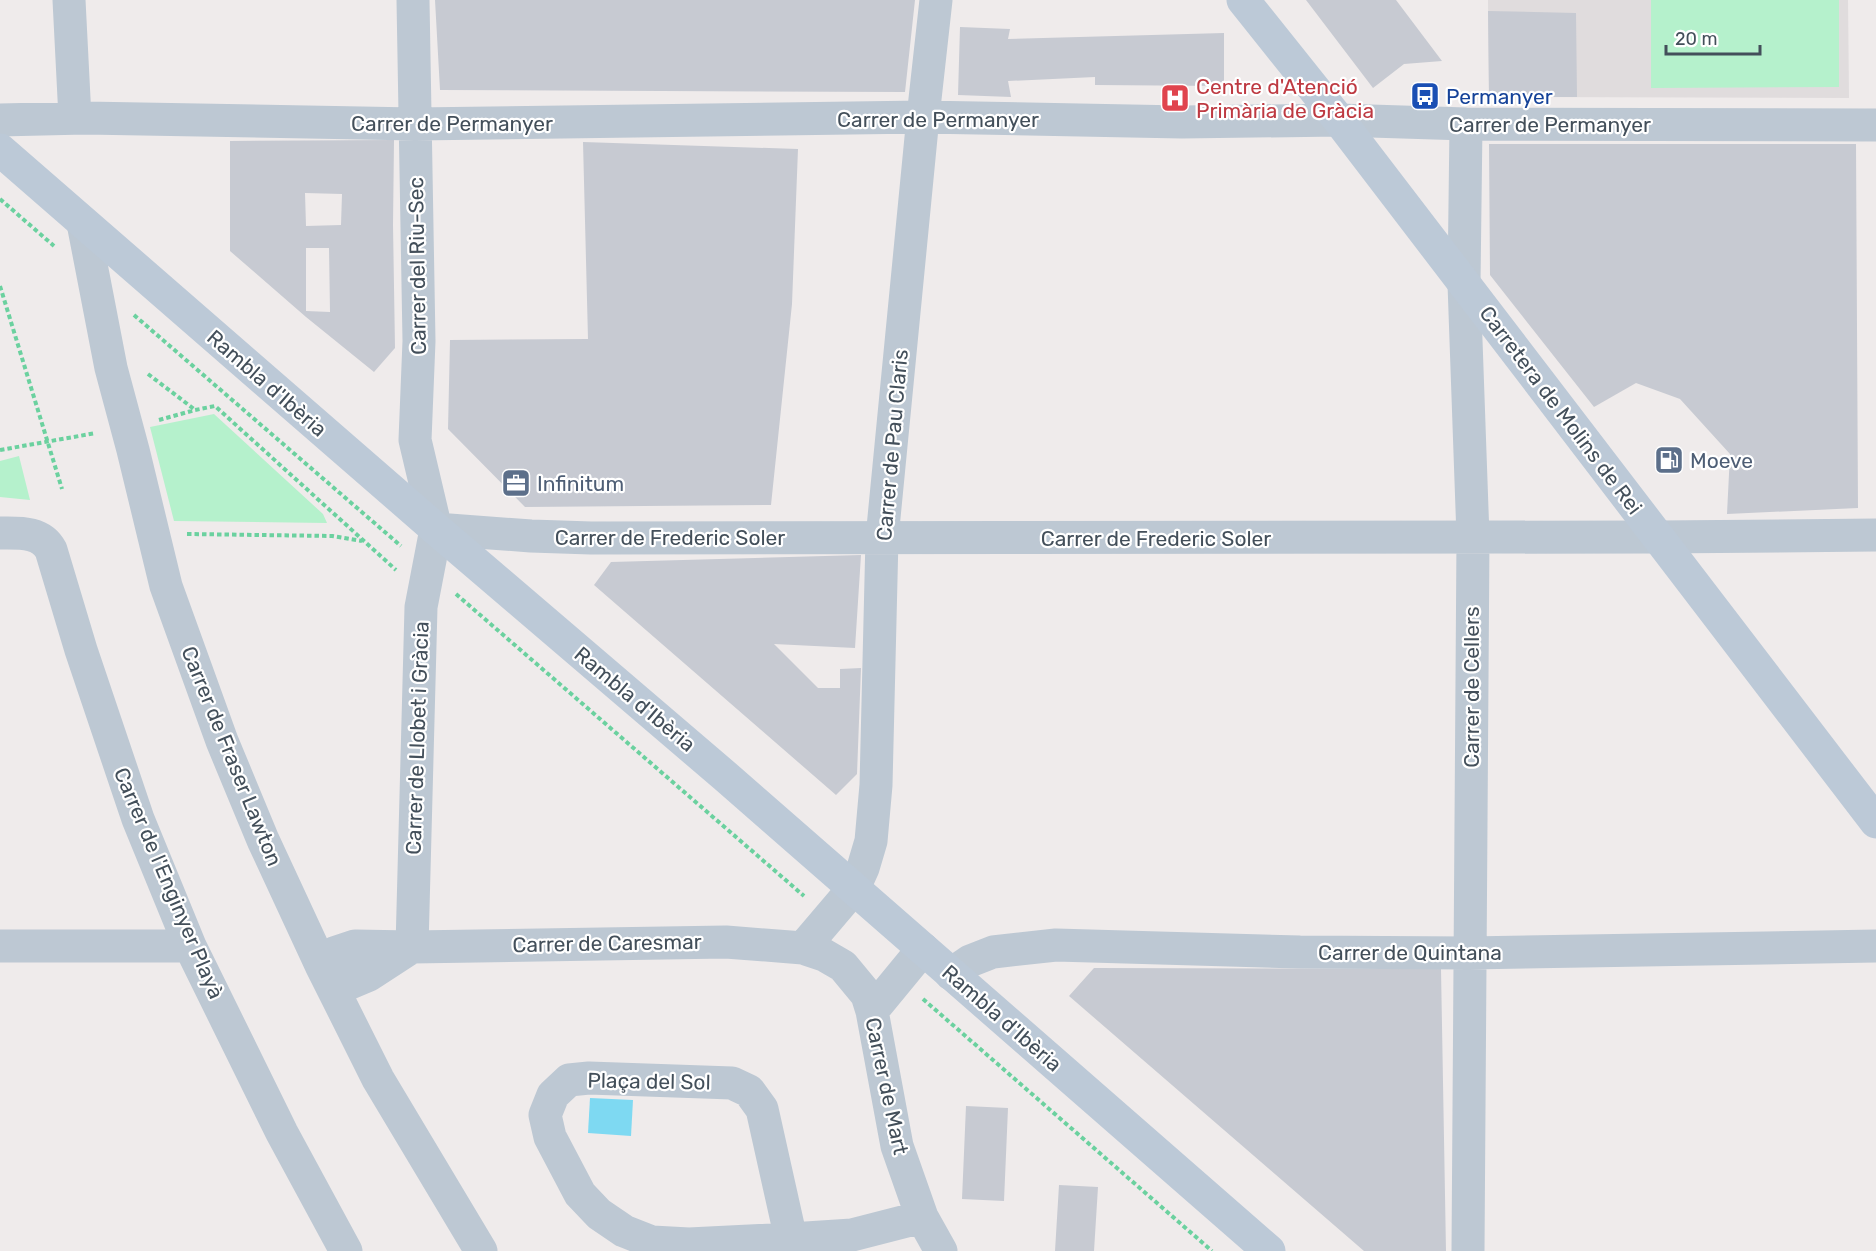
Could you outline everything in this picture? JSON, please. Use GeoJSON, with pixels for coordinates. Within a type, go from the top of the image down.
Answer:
{"type":"FeatureCollection","features":[{"type":"Feature","properties":{"kind":"main road","name":"Carretera de Molins de Rei"},"geometry":{"type":"LineString","coordinates":[[1243,0],[1339,120],[1876,822]]}},
{"type":"Feature","properties":{"kind":"main road","name":"Rambla d'Ibèria"},"geometry":{"type":"LineString","coordinates":[[0,150],[436,530],[854,888],[1269,1251]]}},
{"type":"Feature","properties":{"kind":"street"},"geometry":{"type":"LineString","coordinates":[[69,0],[75,118]]}},
{"type":"Feature","properties":{"kind":"street","name":"Carrer del Riu-Sec"},"geometry":{"type":"LineString","coordinates":[[414,0],[419,341],[416,440],[436,530]]}},
{"type":"Feature","properties":{"kind":"street","name":"Carrer de Pau Claris"},"geometry":{"type":"LineString","coordinates":[[803,948],[854,888],[871,841],[876,784],[882,538],[936,0]]}},
{"type":"Feature","properties":{"kind":"street","name":"Carrer de Permanyer"},"geometry":{"type":"LineString","coordinates":[[0,120],[75,118],[415,124],[923,117],[1182,122],[1339,120],[1466,124],[1876,124]]}},
{"type":"Feature","properties":{"kind":"street","name":"Carrer de Cellers"},"geometry":{"type":"LineString","coordinates":[[1466,124],[1464,284],[1473,537],[1468,1251]]}},
{"type":"Feature","properties":{"kind":"street","name":"Carrer de Fraser Lawton"},"geometry":{"type":"LineString","coordinates":[[83,223],[111,368],[134,450],[166,586],[222,741],[263,840],[321,965],[378,1079],[481,1251]]}},
{"type":"Feature","properties":{"kind":"street","name":"Carrer de Frederic Soler"},"geometry":{"type":"LineString","coordinates":[[436,530],[591,538],[1876,535]]}},
{"type":"Feature","properties":{"kind":"street","name":"Carrer de Llobet i Gràcia"},"geometry":{"type":"LineString","coordinates":[[411,947],[419,652],[426,582],[436,530]]}},
{"type":"Feature","properties":{"kind":"street","name":"Carrer de l'Enginyer Playà"},"geometry":{"type":"LineString","coordinates":[[0,533],[29,534],[39,537],[47,543],[51,550],[81,650],[138,819],[190,946],[282,1133],[346,1251]]}},
{"type":"Feature","properties":{"kind":"street","name":"Carrer de Caresmar"},"geometry":{"type":"LineString","coordinates":[[321,965],[334,953],[355,946],[726,942],[803,948]]}},
{"type":"Feature","properties":{"kind":"street","name":"Carrer de Quintana"},"geometry":{"type":"LineString","coordinates":[[951,974],[970,961],[993,952],[1056,945],[1300,952],[1876,946]]}},
{"type":"Feature","properties":{"kind":"street"},"geometry":{"type":"LineString","coordinates":[[0,946],[190,946]]}},
{"type":"Feature","properties":{"kind":"street","name":"Carrer de Mart"},"geometry":{"type":"LineString","coordinates":[[803,948],[824,955],[843,966],[867,995],[897,1146],[922,1217],[941,1251]]}},
{"type":"Feature","properties":{"kind":"street"},"geometry":{"type":"LineString","coordinates":[[872,1011],[923,949]]}},
{"type":"Feature","properties":{"kind":"street","name":"Plaça del Sol"},"geometry":{"type":"LineString","coordinates":[[791,1239],[762,1109],[749,1091],[732,1083],[589,1078],[569,1080],[554,1095],[545,1115],[550,1137],[580,1194],[599,1214],[624,1231],[652,1242],[689,1244],[791,1239],[852,1235],[922,1217]]}},
{"type":"Feature","properties":{"kind":"path"},"geometry":{"type":"LineString","coordinates":[[0,199],[95,281],[426,582],[829,917]]}},
{"type":"Feature","properties":{"kind":"path"},"geometry":{"type":"LineString","coordinates":[[0,286],[62,489]]}},
{"type":"Feature","properties":{"kind":"path"},"geometry":{"type":"LineString","coordinates":[[164,387],[195,410]]}},
{"type":"Feature","properties":{"kind":"path"},"geometry":{"type":"LineString","coordinates":[[154,422],[215,406],[363,541],[426,582]]}},
{"type":"Feature","properties":{"kind":"path"},"geometry":{"type":"LineString","coordinates":[[0,450],[100,432]]}},
{"type":"Feature","properties":{"kind":"path"},"geometry":{"type":"LineString","coordinates":[[154,534],[332,536],[363,541]]}},
{"type":"Feature","properties":{"kind":"path"},"geometry":{"type":"LineString","coordinates":[[899,978],[1212,1251]]}},
{"type":"Feature","properties":{"kind":"shaded area"},"geometry":{"type":"Polygon","coordinates":[[[1488,0],[1848,0],[1849,98],[1489,97],[1488,0]]]}},
{"type":"Feature","properties":{"kind":"green space"},"geometry":{"type":"Polygon","coordinates":[[[1651,0],[1839,0],[1839,87],[1651,88],[1651,0]]]}},
{"type":"Feature","properties":{"kind":"green space"},"geometry":{"type":"Polygon","coordinates":[[[214,414],[323,514],[327,523],[174,521],[150,427],[214,414]]]}},
{"type":"Feature","properties":{"kind":"green space"},"geometry":{"type":"Polygon","coordinates":[[[19,456],[30,500],[0,497],[0,461],[19,456]]]}},
{"type":"Feature","properties":{"kind":"water"},"geometry":{"type":"Polygon","coordinates":[[[590,1098],[633,1100],[631,1136],[588,1133],[590,1098]]]}},
{"type":"Feature","properties":{"kind":"building"},"geometry":{"type":"Polygon","coordinates":[[[435,0],[915,0],[905,92],[440,90],[435,0]]]}},
{"type":"Feature","properties":{"kind":"building"},"geometry":{"type":"Polygon","coordinates":[[[1306,0],[1396,0],[1442,61],[1404,64],[1373,88],[1306,0]]]}},
{"type":"Feature","properties":{"kind":"building"},"geometry":{"type":"Polygon","coordinates":[[[1488,11],[1576,13],[1577,97],[1489,97],[1488,11]]]}},
{"type":"Feature","properties":{"kind":"building"},"geometry":{"type":"Polygon","coordinates":[[[960,27],[1010,29],[1008,39],[1224,33],[1224,86],[1095,85],[1095,77],[1008,81],[1011,97],[958,95],[960,27]]]}},
{"type":"Feature","properties":{"kind":"building"},"geometry":{"type":"Polygon","coordinates":[[[394,140],[395,348],[374,372],[230,251],[230,141],[394,140]],[[305,193],[306,226],[341,225],[342,194],[305,193]],[[306,248],[306,311],[330,312],[329,248],[306,248]]]}},
{"type":"Feature","properties":{"kind":"building"},"geometry":{"type":"Polygon","coordinates":[[[583,142],[798,149],[792,304],[771,505],[525,507],[448,429],[450,340],[588,339],[583,142]]]}},
{"type":"Feature","properties":{"kind":"building"},"geometry":{"type":"Polygon","coordinates":[[[1489,144],[1856,144],[1858,508],[1727,514],[1730,454],[1680,399],[1636,383],[1594,407],[1490,275],[1489,144]]]}},
{"type":"Feature","properties":{"kind":"building"},"geometry":{"type":"Polygon","coordinates":[[[861,555],[855,648],[774,644],[818,688],[840,688],[840,669],[861,668],[857,774],[836,795],[594,585],[611,562],[861,555]]]}},
{"type":"Feature","properties":{"kind":"building"},"geometry":{"type":"Polygon","coordinates":[[[1094,968],[1441,969],[1446,1251],[1364,1251],[1069,996],[1094,968]]]}},
{"type":"Feature","properties":{"kind":"building"},"geometry":{"type":"Polygon","coordinates":[[[966,1106],[1008,1108],[1004,1201],[962,1199],[966,1106]]]}},
{"type":"Feature","properties":{"kind":"building"},"geometry":{"type":"Polygon","coordinates":[[[1059,1185],[1098,1187],[1094,1251],[1055,1251],[1059,1185]]]}},
{"type":"Feature","properties":{"kind":"place","name":"Permanyer"},"geometry":{"type":"Point","coordinates":[1425,96]}},
{"type":"Feature","properties":{"kind":"place","name":"Centre d'Atenció Primària de Gràcia"},"geometry":{"type":"Point","coordinates":[1175,98]}},
{"type":"Feature","properties":{"kind":"place","name":"Moeve"},"geometry":{"type":"Point","coordinates":[1669,460]}},
{"type":"Feature","properties":{"kind":"place","name":"Infinitum"},"geometry":{"type":"Point","coordinates":[516,483]}}]}
